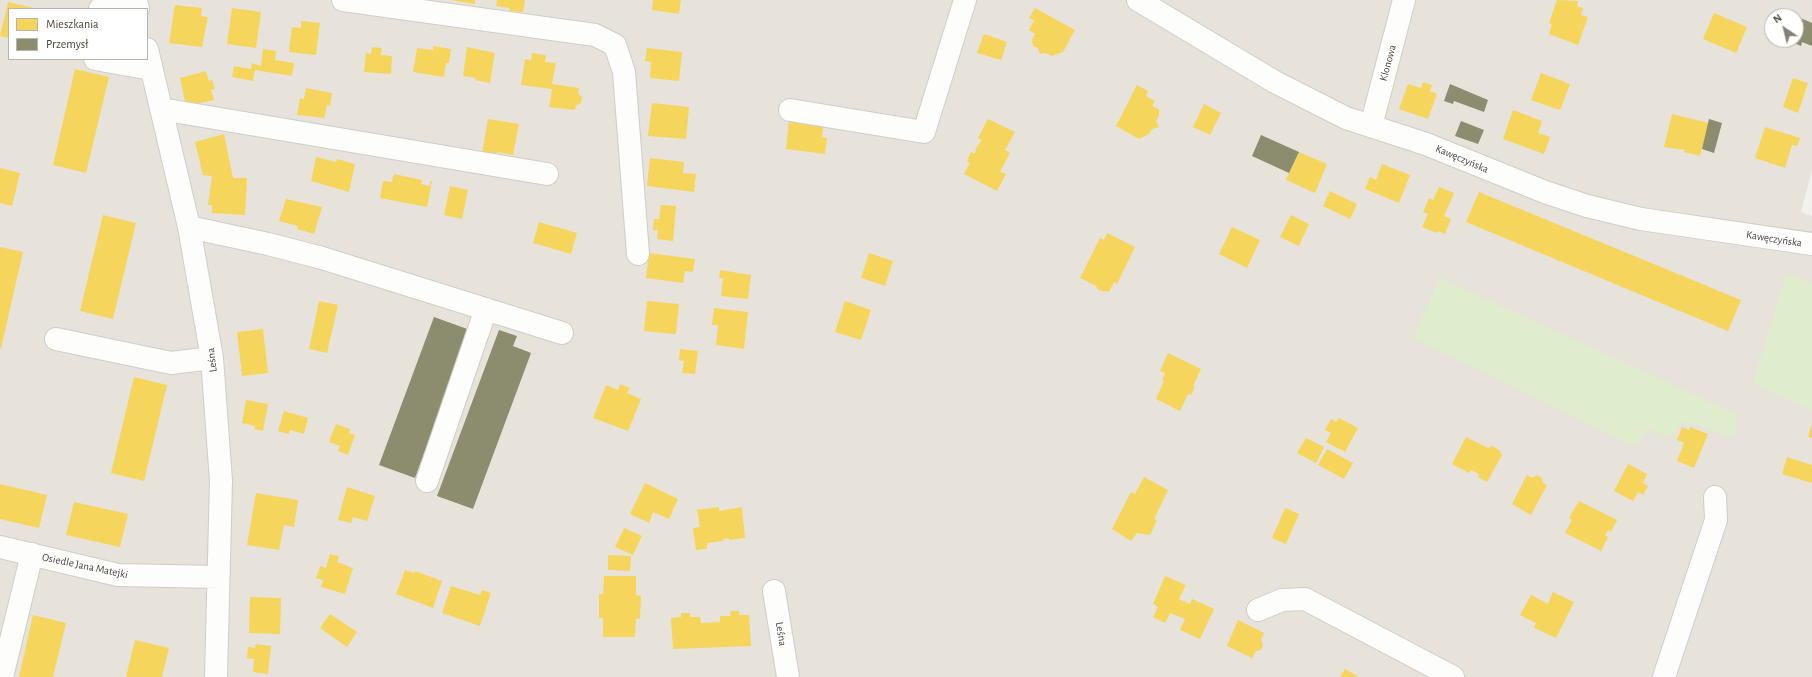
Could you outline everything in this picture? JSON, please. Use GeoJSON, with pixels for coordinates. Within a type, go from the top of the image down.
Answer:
{"type":"FeatureCollection","features":[{"type":"Feature","properties":{"kind":"street"},"geometry":{"type":"LineString","coordinates":[[102,8],[122,0]]}},
{"type":"Feature","properties":{"kind":"street"},"geometry":{"type":"LineString","coordinates":[[342,0],[595,35],[615,45],[624,72],[638,254]]}},
{"type":"Feature","properties":{"kind":"street"},"geometry":{"type":"LineString","coordinates":[[790,110],[924,132],[965,0]]}},
{"type":"Feature","properties":{"kind":"street","name":"Kawęczyńska"},"geometry":{"type":"LineString","coordinates":[[1138,0],[1275,82],[1346,118],[1439,149],[1545,192],[1587,206],[1641,219],[1812,244]]}},
{"type":"Feature","properties":{"kind":"street","name":"Klonowa"},"geometry":{"type":"LineString","coordinates":[[1370,126],[1404,0]]}},
{"type":"Feature","properties":{"kind":"street","name":"Leśna"},"geometry":{"type":"LineString","coordinates":[[149,59],[189,228],[212,358],[221,481],[216,677]]}},
{"type":"Feature","properties":{"kind":"street"},"geometry":{"type":"LineString","coordinates":[[161,109],[548,174]]}},
{"type":"Feature","properties":{"kind":"street"},"geometry":{"type":"LineString","coordinates":[[189,228],[268,244],[322,258],[562,333]]}},
{"type":"Feature","properties":{"kind":"street"},"geometry":{"type":"LineString","coordinates":[[427,481],[486,309]]}},
{"type":"Feature","properties":{"kind":"street"},"geometry":{"type":"LineString","coordinates":[[56,339],[171,363],[212,358]]}},
{"type":"Feature","properties":{"kind":"street"},"geometry":{"type":"LineString","coordinates":[[1664,677],[1716,520],[1715,497]]}},
{"type":"Feature","properties":{"kind":"street","name":"Osiedle Jana Matejki"},"geometry":{"type":"LineString","coordinates":[[0,547],[118,575],[218,576]]}},
{"type":"Feature","properties":{"kind":"street"},"geometry":{"type":"LineString","coordinates":[[2,677],[32,554]]}},
{"type":"Feature","properties":{"kind":"street","name":"Leśna"},"geometry":{"type":"LineString","coordinates":[[774,592],[788,677]]}},
{"type":"Feature","properties":{"kind":"street"},"geometry":{"type":"LineString","coordinates":[[1258,610],[1282,600],[1305,599],[1453,677]]}},
{"type":"Feature","properties":{"kind":"shaded area"},"geometry":{"type":"Polygon","coordinates":[[[0,0],[1812,0],[1812,170],[1801,212],[1812,216],[1812,677],[0,677],[0,0]]]}},
{"type":"Feature","properties":{"kind":"green space"},"geometry":{"type":"Polygon","coordinates":[[[1786,274],[1812,283],[1812,410],[1753,383],[1786,274]]]}},
{"type":"Feature","properties":{"kind":"green space"},"geometry":{"type":"Polygon","coordinates":[[[1440,278],[1738,415],[1733,437],[1683,421],[1672,437],[1649,429],[1636,447],[1413,338],[1440,278]]]}},
{"type":"Feature","properties":{"kind":"building: Mieszkania"},"geometry":{"type":"Polygon","coordinates":[[[451,0],[475,0],[475,4],[451,0]]]}},
{"type":"Feature","properties":{"kind":"building: Mieszkania"},"geometry":{"type":"Polygon","coordinates":[[[497,0],[525,0],[523,12],[509,11],[510,8],[496,6],[497,0]]]}},
{"type":"Feature","properties":{"kind":"building: Mieszkania"},"geometry":{"type":"Polygon","coordinates":[[[653,0],[681,0],[679,14],[652,10],[653,0]]]}},
{"type":"Feature","properties":{"kind":"building: Mieszkania"},"geometry":{"type":"Polygon","coordinates":[[[1557,0],[1578,1],[1577,6],[1583,8],[1581,15],[1588,17],[1578,45],[1549,34],[1552,24],[1549,23],[1557,0]]]}},
{"type":"Feature","properties":{"kind":"building: Mieszkania"},"geometry":{"type":"Polygon","coordinates":[[[8,2],[34,8],[8,8],[8,38],[0,36],[8,2]]]}},
{"type":"Feature","properties":{"kind":"building: Mieszkania"},"geometry":{"type":"Polygon","coordinates":[[[175,5],[202,8],[201,16],[208,17],[202,47],[169,43],[175,5]]]}},
{"type":"Feature","properties":{"kind":"building: Mieszkania"},"geometry":{"type":"Polygon","coordinates":[[[232,8],[261,12],[256,48],[227,44],[232,8]]]}},
{"type":"Feature","properties":{"kind":"building: Mieszkania"},"geometry":{"type":"Polygon","coordinates":[[[1035,8],[1075,30],[1063,52],[1051,56],[1046,53],[1040,54],[1038,48],[1033,46],[1032,40],[1035,34],[1029,30],[1034,20],[1029,18],[1035,8]]]}},
{"type":"Feature","properties":{"kind":"building: Mieszkania"},"geometry":{"type":"Polygon","coordinates":[[[1714,13],[1747,27],[1736,53],[1703,39],[1714,13]]]}},
{"type":"Feature","properties":{"kind":"building: Mieszkania"},"geometry":{"type":"Polygon","coordinates":[[[301,21],[320,23],[316,55],[289,52],[292,27],[301,28],[301,21]]]}},
{"type":"Feature","properties":{"kind":"building: Mieszkania"},"geometry":{"type":"Polygon","coordinates":[[[984,34],[1007,42],[1001,60],[977,53],[984,34]]]}},
{"type":"Feature","properties":{"kind":"building: Mieszkania"},"geometry":{"type":"Polygon","coordinates":[[[433,46],[451,49],[449,63],[446,63],[444,77],[413,72],[417,48],[433,50],[433,46]]]}},
{"type":"Feature","properties":{"kind":"building: Mieszkania"},"geometry":{"type":"Polygon","coordinates":[[[372,47],[382,48],[381,55],[392,56],[391,74],[364,72],[366,53],[371,54],[372,47]]]}},
{"type":"Feature","properties":{"kind":"building: Mieszkania"},"geometry":{"type":"Polygon","coordinates":[[[467,47],[495,53],[490,83],[475,80],[476,78],[463,76],[467,47]]]}},
{"type":"Feature","properties":{"kind":"building: Mieszkania"},"geometry":{"type":"Polygon","coordinates":[[[647,48],[682,52],[679,81],[650,78],[651,62],[645,61],[647,48]]]}},
{"type":"Feature","properties":{"kind":"building: Mieszkania"},"geometry":{"type":"Polygon","coordinates":[[[263,49],[276,51],[275,60],[294,63],[292,76],[255,70],[253,81],[232,77],[234,66],[251,69],[252,63],[261,66],[263,49]]]}},
{"type":"Feature","properties":{"kind":"building: Mieszkania"},"geometry":{"type":"Polygon","coordinates":[[[532,53],[546,55],[545,62],[556,63],[552,84],[579,88],[578,93],[582,97],[581,103],[576,105],[575,110],[549,107],[552,89],[521,85],[525,59],[531,60],[532,53]]]}},
{"type":"Feature","properties":{"kind":"building: Mieszkania"},"geometry":{"type":"Polygon","coordinates":[[[75,69],[109,77],[86,173],[53,165],[75,69]]]}},
{"type":"Feature","properties":{"kind":"building: Mieszkania"},"geometry":{"type":"Polygon","coordinates":[[[206,71],[209,81],[212,80],[215,89],[211,90],[214,100],[186,106],[180,78],[206,71]]]}},
{"type":"Feature","properties":{"kind":"building: Mieszkania"},"geometry":{"type":"Polygon","coordinates":[[[1541,73],[1570,84],[1560,110],[1531,100],[1541,73]]]}},
{"type":"Feature","properties":{"kind":"building: Mieszkania"},"geometry":{"type":"Polygon","coordinates":[[[1793,78],[1808,83],[1798,113],[1783,107],[1793,78]]]}},
{"type":"Feature","properties":{"kind":"building: Mieszkania"},"geometry":{"type":"Polygon","coordinates":[[[1423,82],[1432,85],[1430,91],[1437,94],[1428,119],[1399,109],[1408,84],[1421,88],[1423,82]]]}},
{"type":"Feature","properties":{"kind":"building: Mieszkania"},"geometry":{"type":"Polygon","coordinates":[[[1137,85],[1148,91],[1146,96],[1155,101],[1152,106],[1159,109],[1159,116],[1156,121],[1159,127],[1152,129],[1149,134],[1139,139],[1116,126],[1137,85]]]}},
{"type":"Feature","properties":{"kind":"building: Mieszkania"},"geometry":{"type":"Polygon","coordinates":[[[306,88],[332,93],[330,106],[327,105],[324,118],[297,115],[300,98],[304,99],[306,88]]]}},
{"type":"Feature","properties":{"kind":"building: Mieszkania"},"geometry":{"type":"Polygon","coordinates":[[[652,103],[689,107],[686,139],[648,136],[652,103]]]}},
{"type":"Feature","properties":{"kind":"building: Mieszkania"},"geometry":{"type":"Polygon","coordinates":[[[1204,104],[1221,113],[1210,135],[1193,127],[1204,104]]]}},
{"type":"Feature","properties":{"kind":"building: Mieszkania"},"geometry":{"type":"Polygon","coordinates":[[[1513,110],[1542,121],[1538,133],[1550,137],[1544,154],[1503,139],[1513,110]]]}},
{"type":"Feature","properties":{"kind":"building: Mieszkania"},"geometry":{"type":"Polygon","coordinates":[[[1672,114],[1709,123],[1700,156],[1684,152],[1685,150],[1664,147],[1672,114]]]}},
{"type":"Feature","properties":{"kind":"building: Mieszkania"},"geometry":{"type":"Polygon","coordinates":[[[488,119],[519,124],[513,155],[497,152],[495,162],[481,159],[488,119]]]}},
{"type":"Feature","properties":{"kind":"building: Mieszkania"},"geometry":{"type":"Polygon","coordinates":[[[789,119],[807,121],[807,124],[823,126],[822,137],[827,138],[825,154],[786,149],[789,119]]]}},
{"type":"Feature","properties":{"kind":"building: Mieszkania"},"geometry":{"type":"Polygon","coordinates":[[[988,119],[1015,132],[1005,150],[1010,153],[1000,172],[1006,174],[997,191],[964,174],[970,163],[967,161],[971,152],[975,154],[976,148],[982,140],[978,138],[988,119]]]}},
{"type":"Feature","properties":{"kind":"building: Mieszkania"},"geometry":{"type":"Polygon","coordinates":[[[1765,127],[1800,138],[1797,146],[1792,145],[1785,168],[1755,158],[1765,127]]]}},
{"type":"Feature","properties":{"kind":"building: Mieszkania"},"geometry":{"type":"Polygon","coordinates":[[[224,134],[233,178],[247,178],[245,215],[212,213],[212,205],[208,205],[212,176],[203,175],[195,142],[224,134]]]}},
{"type":"Feature","properties":{"kind":"building: Mieszkania"},"geometry":{"type":"Polygon","coordinates":[[[1299,152],[1327,164],[1315,193],[1286,180],[1299,152]]]}},
{"type":"Feature","properties":{"kind":"building: Mieszkania"},"geometry":{"type":"Polygon","coordinates":[[[316,157],[336,162],[337,159],[355,164],[349,192],[311,181],[316,157]]]}},
{"type":"Feature","properties":{"kind":"building: Mieszkania"},"geometry":{"type":"Polygon","coordinates":[[[650,158],[684,162],[683,173],[696,174],[694,192],[647,186],[650,158]]]}},
{"type":"Feature","properties":{"kind":"building: Mieszkania"},"geometry":{"type":"Polygon","coordinates":[[[1382,164],[1410,175],[1399,203],[1365,189],[1370,177],[1376,180],[1382,164]]]}},
{"type":"Feature","properties":{"kind":"building: Mieszkania"},"geometry":{"type":"Polygon","coordinates":[[[0,168],[20,173],[12,206],[0,203],[0,168]]]}},
{"type":"Feature","properties":{"kind":"building: Mieszkania"},"geometry":{"type":"Polygon","coordinates":[[[394,174],[422,180],[421,184],[430,186],[430,181],[432,181],[427,207],[380,198],[383,181],[392,182],[394,174]]]}},
{"type":"Feature","properties":{"kind":"building: Mieszkania"},"geometry":{"type":"Polygon","coordinates":[[[450,186],[468,190],[462,219],[444,215],[450,186]]]}},
{"type":"Feature","properties":{"kind":"building: Mieszkania"},"geometry":{"type":"Polygon","coordinates":[[[1439,187],[1454,193],[1444,216],[1451,219],[1445,234],[1438,231],[1437,233],[1422,227],[1428,214],[1423,212],[1429,198],[1433,200],[1439,187]]]}},
{"type":"Feature","properties":{"kind":"building: Mieszkania"},"geometry":{"type":"Polygon","coordinates":[[[1330,191],[1357,204],[1350,219],[1323,206],[1330,191]]]}},
{"type":"Feature","properties":{"kind":"building: Mieszkania"},"geometry":{"type":"Polygon","coordinates":[[[1479,192],[1741,300],[1728,331],[1466,222],[1479,192]]]}},
{"type":"Feature","properties":{"kind":"building: Mieszkania"},"geometry":{"type":"Polygon","coordinates":[[[286,199],[322,207],[314,234],[297,229],[298,226],[279,221],[286,199]]]}},
{"type":"Feature","properties":{"kind":"building: Mieszkania"},"geometry":{"type":"Polygon","coordinates":[[[661,205],[676,206],[673,241],[657,239],[658,230],[653,230],[654,219],[659,219],[661,205]]]}},
{"type":"Feature","properties":{"kind":"building: Mieszkania"},"geometry":{"type":"Polygon","coordinates":[[[103,215],[136,223],[113,319],[80,311],[103,215]]]}},
{"type":"Feature","properties":{"kind":"building: Mieszkania"},"geometry":{"type":"Polygon","coordinates":[[[1291,215],[1309,224],[1299,246],[1280,237],[1291,215]]]}},
{"type":"Feature","properties":{"kind":"building: Mieszkania"},"geometry":{"type":"Polygon","coordinates":[[[539,222],[577,233],[571,254],[533,243],[539,222]]]}},
{"type":"Feature","properties":{"kind":"building: Mieszkania"},"geometry":{"type":"Polygon","coordinates":[[[1232,227],[1260,240],[1247,268],[1219,254],[1232,227]]]}},
{"type":"Feature","properties":{"kind":"building: Mieszkania"},"geometry":{"type":"Polygon","coordinates":[[[1107,233],[1135,247],[1117,284],[1114,282],[1109,292],[1098,290],[1096,286],[1080,278],[1100,238],[1104,240],[1107,233]]]}},
{"type":"Feature","properties":{"kind":"building: Mieszkania"},"geometry":{"type":"Polygon","coordinates":[[[0,247],[23,252],[1,348],[0,348],[0,247]]]}},
{"type":"Feature","properties":{"kind":"building: Mieszkania"},"geometry":{"type":"Polygon","coordinates":[[[649,253],[695,259],[693,272],[685,271],[683,283],[646,278],[649,253]]]}},
{"type":"Feature","properties":{"kind":"building: Mieszkania"},"geometry":{"type":"Polygon","coordinates":[[[869,253],[893,261],[885,286],[861,278],[869,253]]]}},
{"type":"Feature","properties":{"kind":"building: Mieszkania"},"geometry":{"type":"Polygon","coordinates":[[[720,270],[751,275],[748,299],[721,296],[723,278],[719,278],[720,270]]]}},
{"type":"Feature","properties":{"kind":"building: Mieszkania"},"geometry":{"type":"Polygon","coordinates":[[[319,301],[338,305],[327,353],[309,349],[319,301]]]}},
{"type":"Feature","properties":{"kind":"building: Mieszkania"},"geometry":{"type":"Polygon","coordinates":[[[647,301],[679,304],[676,334],[644,331],[647,301]]]}},
{"type":"Feature","properties":{"kind":"building: Mieszkania"},"geometry":{"type":"Polygon","coordinates":[[[845,301],[871,310],[861,340],[835,332],[845,301]]]}},
{"type":"Feature","properties":{"kind":"building: Mieszkania"},"geometry":{"type":"Polygon","coordinates":[[[714,308],[748,312],[744,349],[716,345],[718,325],[712,325],[714,308]]]}},
{"type":"Feature","properties":{"kind":"building: Mieszkania"},"geometry":{"type":"Polygon","coordinates":[[[263,329],[268,373],[242,376],[237,332],[263,329]]]}},
{"type":"Feature","properties":{"kind":"building: Mieszkania"},"geometry":{"type":"Polygon","coordinates":[[[680,349],[698,351],[695,374],[682,373],[684,361],[679,360],[680,349]]]}},
{"type":"Feature","properties":{"kind":"building: Mieszkania"},"geometry":{"type":"Polygon","coordinates":[[[1168,353],[1201,369],[1193,386],[1195,387],[1191,395],[1188,394],[1180,411],[1156,399],[1164,381],[1162,380],[1165,373],[1160,371],[1168,353]]]}},
{"type":"Feature","properties":{"kind":"building: Mieszkania"},"geometry":{"type":"Polygon","coordinates":[[[134,377],[167,385],[144,481],[111,473],[134,377]]]}},
{"type":"Feature","properties":{"kind":"building: Mieszkania"},"geometry":{"type":"Polygon","coordinates":[[[620,384],[630,388],[627,393],[641,399],[628,431],[593,418],[606,385],[618,390],[620,384]]]}},
{"type":"Feature","properties":{"kind":"building: Mieszkania"},"geometry":{"type":"Polygon","coordinates":[[[246,400],[268,404],[263,431],[254,429],[255,426],[242,423],[246,400]]]}},
{"type":"Feature","properties":{"kind":"building: Mieszkania"},"geometry":{"type":"Polygon","coordinates":[[[284,411],[308,418],[304,434],[290,430],[289,434],[278,431],[284,411]]]}},
{"type":"Feature","properties":{"kind":"building: Mieszkania"},"geometry":{"type":"Polygon","coordinates":[[[1339,418],[1358,428],[1345,452],[1326,442],[1331,433],[1325,430],[1331,419],[1336,422],[1339,418]]]}},
{"type":"Feature","properties":{"kind":"building: Mieszkania"},"geometry":{"type":"Polygon","coordinates":[[[1812,423],[1812,438],[1808,437],[1812,423]]]}},
{"type":"Feature","properties":{"kind":"building: Mieszkania"},"geometry":{"type":"Polygon","coordinates":[[[336,424],[350,429],[349,433],[355,435],[348,455],[338,451],[340,446],[329,442],[336,424]]]}},
{"type":"Feature","properties":{"kind":"building: Mieszkania"},"geometry":{"type":"Polygon","coordinates":[[[1682,427],[1689,430],[1690,427],[1708,434],[1694,468],[1677,461],[1684,443],[1677,440],[1682,427]]]}},
{"type":"Feature","properties":{"kind":"building: Mieszkania"},"geometry":{"type":"Polygon","coordinates":[[[1466,437],[1488,448],[1492,446],[1499,450],[1502,455],[1487,482],[1478,477],[1479,474],[1471,470],[1469,473],[1452,464],[1466,437]]]}},
{"type":"Feature","properties":{"kind":"building: Mieszkania"},"geometry":{"type":"Polygon","coordinates":[[[1306,438],[1324,447],[1316,463],[1297,453],[1306,438]]]}},
{"type":"Feature","properties":{"kind":"building: Mieszkania"},"geometry":{"type":"Polygon","coordinates":[[[1327,449],[1353,463],[1344,479],[1318,465],[1327,449]]]}},
{"type":"Feature","properties":{"kind":"building: Mieszkania"},"geometry":{"type":"Polygon","coordinates":[[[1787,457],[1812,465],[1812,483],[1782,474],[1787,457]]]}},
{"type":"Feature","properties":{"kind":"building: Mieszkania"},"geometry":{"type":"Polygon","coordinates":[[[1628,464],[1647,474],[1643,483],[1648,486],[1643,495],[1638,492],[1633,501],[1614,491],[1628,464]]]}},
{"type":"Feature","properties":{"kind":"building: Mieszkania"},"geometry":{"type":"Polygon","coordinates":[[[1527,475],[1532,478],[1537,475],[1542,478],[1543,483],[1547,485],[1531,515],[1512,504],[1527,475]]]}},
{"type":"Feature","properties":{"kind":"building: Mieszkania"},"geometry":{"type":"Polygon","coordinates":[[[1144,477],[1168,490],[1154,519],[1157,520],[1150,535],[1137,533],[1131,541],[1112,529],[1131,492],[1135,494],[1144,477]]]}},
{"type":"Feature","properties":{"kind":"building: Mieszkania"},"geometry":{"type":"Polygon","coordinates":[[[645,483],[678,499],[669,519],[653,512],[649,523],[630,514],[645,483]]]}},
{"type":"Feature","properties":{"kind":"building: Mieszkania"},"geometry":{"type":"Polygon","coordinates":[[[0,484],[47,495],[39,528],[0,519],[0,484]]]}},
{"type":"Feature","properties":{"kind":"building: Mieszkania"},"geometry":{"type":"Polygon","coordinates":[[[347,487],[375,496],[367,521],[353,517],[351,523],[338,520],[347,487]]]}},
{"type":"Feature","properties":{"kind":"building: Mieszkania"},"geometry":{"type":"Polygon","coordinates":[[[256,493],[298,500],[294,527],[284,525],[279,550],[247,545],[256,493]]]}},
{"type":"Feature","properties":{"kind":"building: Mieszkania"},"geometry":{"type":"Polygon","coordinates":[[[1579,501],[1617,520],[1611,532],[1608,530],[1605,536],[1608,537],[1601,551],[1565,533],[1572,520],[1569,518],[1579,501]]]}},
{"type":"Feature","properties":{"kind":"building: Mieszkania"},"geometry":{"type":"Polygon","coordinates":[[[74,502],[128,514],[120,547],[66,535],[74,502]]]}},
{"type":"Feature","properties":{"kind":"building: Mieszkania"},"geometry":{"type":"Polygon","coordinates":[[[719,507],[719,511],[742,507],[745,538],[729,540],[729,538],[723,539],[723,541],[707,543],[707,549],[696,550],[693,528],[700,527],[697,510],[719,507]]]}},
{"type":"Feature","properties":{"kind":"building: Mieszkania"},"geometry":{"type":"Polygon","coordinates":[[[1285,508],[1299,514],[1286,544],[1272,538],[1285,508]]]}},
{"type":"Feature","properties":{"kind":"building: Mieszkania"},"geometry":{"type":"Polygon","coordinates":[[[624,528],[642,536],[633,555],[615,547],[624,528]]]}},
{"type":"Feature","properties":{"kind":"building: Mieszkania"},"geometry":{"type":"Polygon","coordinates":[[[330,554],[339,556],[337,562],[353,568],[345,594],[321,587],[323,580],[316,578],[320,566],[326,568],[330,554]]]}},
{"type":"Feature","properties":{"kind":"building: Mieszkania"},"geometry":{"type":"Polygon","coordinates":[[[608,555],[631,556],[630,571],[608,570],[608,555]]]}},
{"type":"Feature","properties":{"kind":"building: Mieszkania"},"geometry":{"type":"Polygon","coordinates":[[[405,570],[414,573],[415,571],[442,581],[433,608],[396,594],[405,570]]]}},
{"type":"Feature","properties":{"kind":"building: Mieszkania"},"geometry":{"type":"Polygon","coordinates":[[[604,576],[636,576],[636,595],[641,596],[640,619],[636,618],[635,637],[603,637],[603,618],[599,618],[599,594],[603,594],[604,576]]]}},
{"type":"Feature","properties":{"kind":"building: Mieszkania"},"geometry":{"type":"Polygon","coordinates":[[[1165,576],[1186,585],[1179,599],[1190,604],[1192,599],[1214,609],[1200,639],[1180,630],[1185,619],[1170,613],[1165,623],[1153,617],[1158,607],[1153,604],[1165,576]]]}},
{"type":"Feature","properties":{"kind":"building: Mieszkania"},"geometry":{"type":"Polygon","coordinates":[[[451,586],[480,595],[482,590],[491,593],[480,626],[442,613],[451,586]]]}},
{"type":"Feature","properties":{"kind":"building: Mieszkania"},"geometry":{"type":"Polygon","coordinates":[[[1553,592],[1574,602],[1556,638],[1534,628],[1536,623],[1520,615],[1531,595],[1548,604],[1553,592]]]}},
{"type":"Feature","properties":{"kind":"building: Mieszkania"},"geometry":{"type":"Polygon","coordinates":[[[250,597],[281,598],[280,634],[249,633],[250,597]]]}},
{"type":"Feature","properties":{"kind":"building: Mieszkania"},"geometry":{"type":"Polygon","coordinates":[[[730,611],[739,611],[739,615],[749,615],[751,646],[673,649],[671,618],[681,617],[681,613],[690,613],[690,617],[700,617],[701,623],[720,622],[720,616],[731,616],[730,611]]]}},
{"type":"Feature","properties":{"kind":"building: Mieszkania"},"geometry":{"type":"Polygon","coordinates":[[[330,614],[357,632],[347,647],[320,628],[330,614]]]}},
{"type":"Feature","properties":{"kind":"building: Mieszkania"},"geometry":{"type":"Polygon","coordinates":[[[33,615],[66,623],[53,677],[19,677],[33,615]]]}},
{"type":"Feature","properties":{"kind":"building: Mieszkania"},"geometry":{"type":"Polygon","coordinates":[[[1238,620],[1264,633],[1261,640],[1263,645],[1261,650],[1256,651],[1252,658],[1227,646],[1238,620]]]}},
{"type":"Feature","properties":{"kind":"building: Mieszkania"},"geometry":{"type":"Polygon","coordinates":[[[135,640],[169,648],[162,677],[126,677],[135,640]]]}},
{"type":"Feature","properties":{"kind":"building: Mieszkania"},"geometry":{"type":"Polygon","coordinates":[[[256,644],[271,646],[268,674],[253,672],[254,659],[247,658],[248,647],[255,648],[256,644]]]}},
{"type":"Feature","properties":{"kind":"building: Mieszkania"},"geometry":{"type":"Polygon","coordinates":[[[1345,669],[1359,677],[1340,677],[1345,669]]]}},
{"type":"Feature","properties":{"kind":"building: Przemysł"},"geometry":{"type":"Polygon","coordinates":[[[1804,20],[1812,23],[1812,46],[1804,43],[1804,20]]]}},
{"type":"Feature","properties":{"kind":"building: Przemysł"},"geometry":{"type":"Polygon","coordinates":[[[1450,84],[1488,100],[1484,112],[1454,101],[1453,104],[1444,101],[1450,84]]]}},
{"type":"Feature","properties":{"kind":"building: Przemysł"},"geometry":{"type":"Polygon","coordinates":[[[1709,119],[1722,123],[1714,153],[1702,149],[1709,119]]]}},
{"type":"Feature","properties":{"kind":"building: Przemysł"},"geometry":{"type":"Polygon","coordinates":[[[1461,121],[1484,130],[1478,144],[1455,136],[1461,121]]]}},
{"type":"Feature","properties":{"kind":"building: Przemysł"},"geometry":{"type":"Polygon","coordinates":[[[1261,135],[1299,152],[1289,173],[1252,156],[1261,135]]]}},
{"type":"Feature","properties":{"kind":"building: Przemysł"},"geometry":{"type":"Polygon","coordinates":[[[434,317],[470,330],[415,478],[379,465],[434,317]]]}},
{"type":"Feature","properties":{"kind":"building: Przemysł"},"geometry":{"type":"Polygon","coordinates":[[[499,330],[517,336],[513,346],[531,353],[473,509],[437,496],[499,330]]]}}]}
